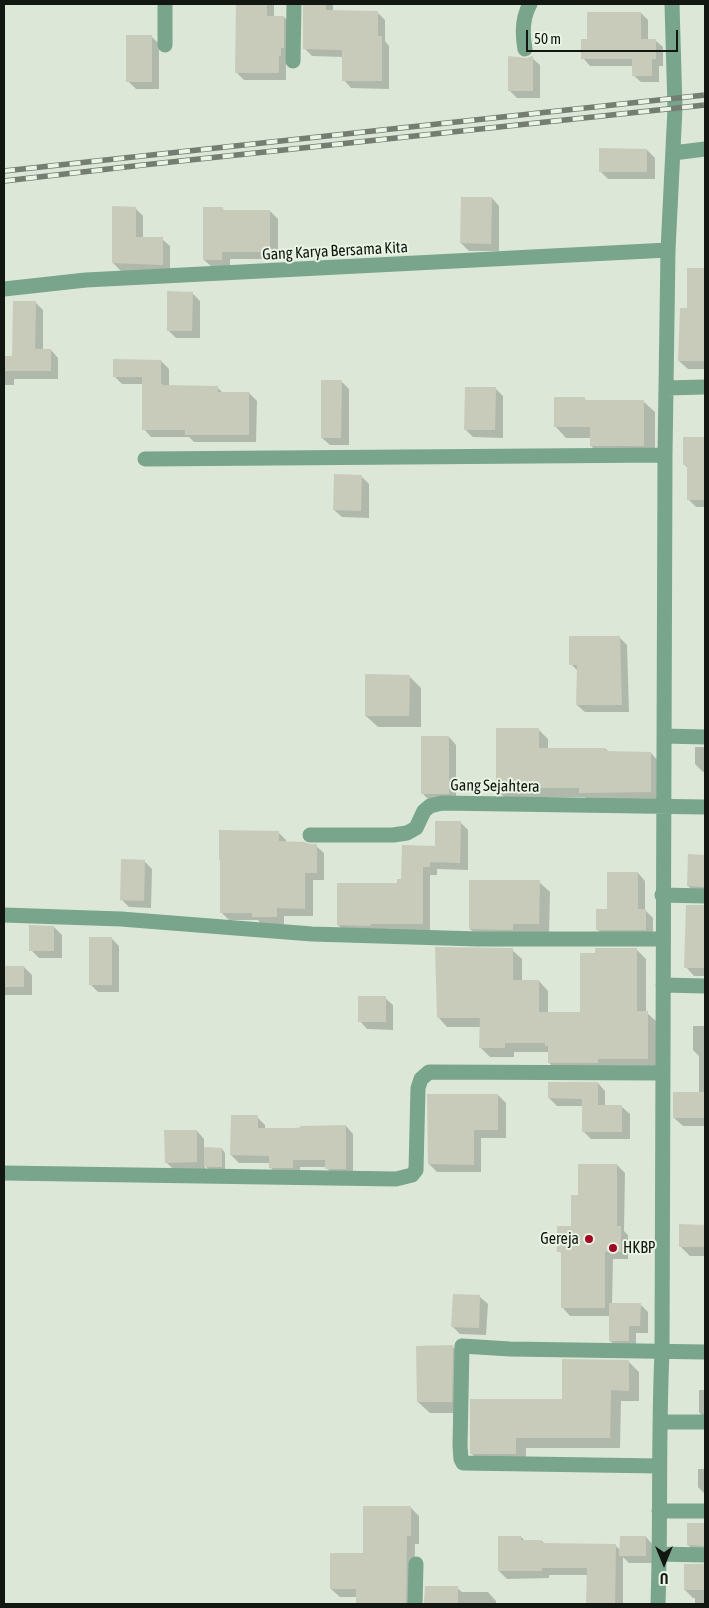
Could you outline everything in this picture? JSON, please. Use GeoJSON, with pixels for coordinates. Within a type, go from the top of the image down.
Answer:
{"type":"FeatureCollection","features":[{"type":"Feature","properties":{"kind":"street"},"geometry":{"type":"LineString","coordinates":[[165,4],[165,45]]}},
{"type":"Feature","properties":{"kind":"street"},"geometry":{"type":"LineString","coordinates":[[293,61],[294,4]]}},
{"type":"Feature","properties":{"kind":"street"},"geometry":{"type":"LineString","coordinates":[[525,49],[522,37],[524,17],[530,4]]}},
{"type":"Feature","properties":{"kind":"street"},"geometry":{"type":"LineString","coordinates":[[658,1604],[662,1353],[662,895],[665,455],[668,250],[675,108],[672,4]]}},
{"type":"Feature","properties":{"kind":"street"},"geometry":{"type":"LineString","coordinates":[[673,152],[705,149]]}},
{"type":"Feature","properties":{"kind":"street","name":"Gang Karya Bersama Kita"},"geometry":{"type":"LineString","coordinates":[[4,289],[86,280],[668,250]]}},
{"type":"Feature","properties":{"kind":"street"},"geometry":{"type":"LineString","coordinates":[[666,388],[705,387]]}},
{"type":"Feature","properties":{"kind":"street"},"geometry":{"type":"LineString","coordinates":[[145,459],[665,455]]}},
{"type":"Feature","properties":{"kind":"street"},"geometry":{"type":"LineString","coordinates":[[664,736],[705,737]]}},
{"type":"Feature","properties":{"kind":"street","name":"Gang Sejahtera"},"geometry":{"type":"LineString","coordinates":[[310,835],[393,835],[407,833],[416,828],[424,811],[430,806],[442,803],[705,807]]}},
{"type":"Feature","properties":{"kind":"street"},"geometry":{"type":"LineString","coordinates":[[662,895],[705,896]]}},
{"type":"Feature","properties":{"kind":"street"},"geometry":{"type":"LineString","coordinates":[[4,915],[121,919],[322,934],[478,939],[662,939]]}},
{"type":"Feature","properties":{"kind":"street"},"geometry":{"type":"LineString","coordinates":[[663,985],[705,986]]}},
{"type":"Feature","properties":{"kind":"street"},"geometry":{"type":"LineString","coordinates":[[4,1173],[396,1179],[412,1175],[416,1170],[418,1088],[421,1079],[429,1072],[663,1073]]}},
{"type":"Feature","properties":{"kind":"street"},"geometry":{"type":"LineString","coordinates":[[659,1466],[463,1462],[460,1446],[462,1346],[662,1353],[705,1352]]}},
{"type":"Feature","properties":{"kind":"street"},"geometry":{"type":"LineString","coordinates":[[660,1422],[705,1422]]}},
{"type":"Feature","properties":{"kind":"street"},"geometry":{"type":"LineString","coordinates":[[659,1511],[705,1511]]}},
{"type":"Feature","properties":{"kind":"street"},"geometry":{"type":"LineString","coordinates":[[659,1554],[705,1555]]}},
{"type":"Feature","properties":{"kind":"street"},"geometry":{"type":"LineString","coordinates":[[415,1604],[416,1564]]}},
{"type":"Feature","properties":{"kind":"building"},"geometry":{"type":"Polygon","coordinates":[[[236,4],[267,4],[267,16],[284,16],[284,48],[281,48],[281,56],[279,56],[279,73],[235,73],[236,4]]]}},
{"type":"Feature","properties":{"kind":"building"},"geometry":{"type":"Polygon","coordinates":[[[303,4],[326,4],[326,10],[378,11],[378,36],[382,36],[382,81],[342,81],[342,50],[303,49],[303,4]]]}},
{"type":"Feature","properties":{"kind":"building"},"geometry":{"type":"Polygon","coordinates":[[[587,12],[641,12],[641,39],[656,39],[656,59],[652,59],[652,76],[632,76],[632,59],[581,59],[581,39],[587,39],[587,12]]]}},
{"type":"Feature","properties":{"kind":"building"},"geometry":{"type":"Polygon","coordinates":[[[126,35],[152,35],[152,82],[126,82],[126,35]]]}},
{"type":"Feature","properties":{"kind":"building"},"geometry":{"type":"Polygon","coordinates":[[[508,56],[526,58],[533,56],[533,91],[508,91],[508,56]]]}},
{"type":"Feature","properties":{"kind":"building"},"geometry":{"type":"Polygon","coordinates":[[[599,148],[647,149],[647,172],[599,172],[599,148]]]}},
{"type":"Feature","properties":{"kind":"building"},"geometry":{"type":"Polygon","coordinates":[[[461,197],[492,197],[491,244],[460,243],[461,197]]]}},
{"type":"Feature","properties":{"kind":"building"},"geometry":{"type":"Polygon","coordinates":[[[112,206],[136,207],[136,237],[163,237],[163,265],[112,263],[112,206]]]}},
{"type":"Feature","properties":{"kind":"building"},"geometry":{"type":"Polygon","coordinates":[[[203,207],[223,207],[223,210],[270,210],[270,252],[222,252],[222,260],[203,260],[203,207]]]}},
{"type":"Feature","properties":{"kind":"building"},"geometry":{"type":"Polygon","coordinates":[[[687,268],[705,268],[705,361],[678,361],[680,308],[687,308],[687,268]]]}},
{"type":"Feature","properties":{"kind":"building"},"geometry":{"type":"Polygon","coordinates":[[[167,291],[193,292],[192,331],[167,331],[167,291]]]}},
{"type":"Feature","properties":{"kind":"building"},"geometry":{"type":"Polygon","coordinates":[[[13,301],[36,301],[35,349],[51,349],[51,371],[4,371],[4,356],[12,356],[13,301]]]}},
{"type":"Feature","properties":{"kind":"building"},"geometry":{"type":"Polygon","coordinates":[[[113,359],[161,360],[161,384],[164,385],[218,386],[218,392],[249,392],[249,435],[185,435],[185,430],[142,430],[142,377],[113,377],[113,359]]]}},
{"type":"Feature","properties":{"kind":"building"},"geometry":{"type":"Polygon","coordinates":[[[321,380],[342,380],[341,438],[321,438],[321,380]]]}},
{"type":"Feature","properties":{"kind":"building"},"geometry":{"type":"Polygon","coordinates":[[[465,387],[496,387],[495,430],[464,430],[465,387]]]}},
{"type":"Feature","properties":{"kind":"building"},"geometry":{"type":"Polygon","coordinates":[[[554,397],[585,397],[585,400],[644,400],[644,446],[590,446],[590,427],[554,427],[554,397]]]}},
{"type":"Feature","properties":{"kind":"building"},"geometry":{"type":"Polygon","coordinates":[[[683,437],[705,437],[705,500],[687,500],[687,465],[683,465],[683,437]]]}},
{"type":"Feature","properties":{"kind":"building"},"geometry":{"type":"Polygon","coordinates":[[[334,474],[362,475],[361,511],[333,510],[334,474]]]}},
{"type":"Feature","properties":{"kind":"building"},"geometry":{"type":"Polygon","coordinates":[[[569,636],[620,636],[622,705],[576,705],[577,665],[569,665],[569,636]]]}},
{"type":"Feature","properties":{"kind":"building"},"geometry":{"type":"Polygon","coordinates":[[[365,674],[410,675],[409,716],[365,716],[365,674]]]}},
{"type":"Feature","properties":{"kind":"building"},"geometry":{"type":"Polygon","coordinates":[[[496,728],[539,728],[539,748],[606,748],[606,751],[651,752],[651,792],[579,793],[579,788],[496,790],[496,728]]]}},
{"type":"Feature","properties":{"kind":"building"},"geometry":{"type":"Polygon","coordinates":[[[421,736],[449,736],[449,794],[421,794],[421,736]]]}},
{"type":"Feature","properties":{"kind":"building"},"geometry":{"type":"Polygon","coordinates":[[[435,821],[461,821],[460,863],[430,862],[430,867],[423,867],[423,924],[337,925],[337,883],[397,883],[397,879],[401,879],[402,845],[435,846],[435,821]]]}},
{"type":"Feature","properties":{"kind":"building"},"geometry":{"type":"Polygon","coordinates":[[[219,830],[279,831],[279,841],[317,844],[317,873],[305,873],[305,909],[277,908],[277,917],[252,917],[252,913],[220,913],[219,830]]]}},
{"type":"Feature","properties":{"kind":"building"},"geometry":{"type":"Polygon","coordinates":[[[688,854],[705,855],[705,887],[687,886],[688,854]]]}},
{"type":"Feature","properties":{"kind":"building"},"geometry":{"type":"Polygon","coordinates":[[[121,859],[145,860],[144,901],[120,900],[121,859]]]}},
{"type":"Feature","properties":{"kind":"building"},"geometry":{"type":"Polygon","coordinates":[[[607,872],[638,872],[638,909],[646,909],[646,930],[596,930],[596,909],[607,909],[607,872]]]}},
{"type":"Feature","properties":{"kind":"building"},"geometry":{"type":"Polygon","coordinates":[[[469,880],[540,880],[539,924],[513,924],[513,930],[469,929],[469,880]]]}},
{"type":"Feature","properties":{"kind":"building"},"geometry":{"type":"Polygon","coordinates":[[[686,905],[705,905],[705,968],[684,968],[686,905]]]}},
{"type":"Feature","properties":{"kind":"building"},"geometry":{"type":"Polygon","coordinates":[[[29,925],[54,926],[54,951],[29,951],[29,925]]]}},
{"type":"Feature","properties":{"kind":"building"},"geometry":{"type":"Polygon","coordinates":[[[89,937],[112,937],[112,985],[89,985],[89,937]]]}},
{"type":"Feature","properties":{"kind":"building"},"geometry":{"type":"Polygon","coordinates":[[[435,947],[513,948],[513,980],[539,980],[539,1012],[580,1012],[580,953],[595,953],[595,948],[637,948],[637,1011],[648,1011],[648,1059],[598,1059],[598,1063],[548,1063],[548,1046],[545,1046],[545,1043],[505,1043],[505,1048],[479,1048],[480,1018],[437,1018],[435,947]]]}},
{"type":"Feature","properties":{"kind":"building"},"geometry":{"type":"Polygon","coordinates":[[[4,966],[24,966],[24,987],[4,987],[4,966]]]}},
{"type":"Feature","properties":{"kind":"building"},"geometry":{"type":"Polygon","coordinates":[[[358,996],[386,996],[386,1022],[358,1022],[358,996]]]}},
{"type":"Feature","properties":{"kind":"building"},"geometry":{"type":"Polygon","coordinates":[[[548,1082],[598,1082],[598,1105],[622,1105],[622,1132],[582,1132],[582,1099],[548,1098],[548,1082]]]}},
{"type":"Feature","properties":{"kind":"building"},"geometry":{"type":"Polygon","coordinates":[[[673,1092],[705,1092],[705,1118],[673,1118],[673,1092]]]}},
{"type":"Feature","properties":{"kind":"building"},"geometry":{"type":"Polygon","coordinates":[[[427,1094],[498,1094],[498,1130],[474,1130],[474,1165],[428,1164],[427,1094]]]}},
{"type":"Feature","properties":{"kind":"building"},"geometry":{"type":"Polygon","coordinates":[[[231,1115],[258,1115],[258,1128],[346,1125],[346,1169],[325,1169],[325,1160],[293,1160],[293,1168],[269,1168],[269,1156],[230,1155],[231,1115]]]}},
{"type":"Feature","properties":{"kind":"building"},"geometry":{"type":"Polygon","coordinates":[[[164,1130],[197,1130],[197,1162],[165,1163],[164,1130]]]}},
{"type":"Feature","properties":{"kind":"building"},"geometry":{"type":"Polygon","coordinates":[[[204,1147],[222,1148],[222,1167],[204,1167],[204,1147]]]}},
{"type":"Feature","properties":{"kind":"building"},"geometry":{"type":"Polygon","coordinates":[[[578,1164],[617,1164],[617,1226],[621,1226],[621,1252],[605,1252],[605,1308],[561,1308],[561,1252],[557,1252],[557,1226],[571,1226],[571,1195],[578,1195],[578,1164]]]}},
{"type":"Feature","properties":{"kind":"building"},"geometry":{"type":"Polygon","coordinates":[[[679,1224],[705,1225],[705,1247],[679,1247],[679,1224]]]}},
{"type":"Feature","properties":{"kind":"building"},"geometry":{"type":"Polygon","coordinates":[[[453,1294],[480,1295],[479,1328],[451,1327],[453,1294]]]}},
{"type":"Feature","properties":{"kind":"building"},"geometry":{"type":"Polygon","coordinates":[[[609,1303],[641,1303],[640,1326],[629,1326],[629,1341],[609,1341],[609,1303]]]}},
{"type":"Feature","properties":{"kind":"building"},"geometry":{"type":"Polygon","coordinates":[[[453,1345],[452,1402],[417,1402],[416,1346],[453,1345]]]}},
{"type":"Feature","properties":{"kind":"building"},"geometry":{"type":"Polygon","coordinates":[[[562,1359],[629,1360],[629,1391],[611,1390],[610,1438],[516,1438],[516,1454],[470,1454],[470,1399],[562,1399],[562,1359]]]}},
{"type":"Feature","properties":{"kind":"building"},"geometry":{"type":"Polygon","coordinates":[[[363,1506],[411,1506],[411,1536],[407,1536],[406,1604],[356,1604],[356,1589],[330,1589],[330,1553],[363,1553],[363,1506]]]}},
{"type":"Feature","properties":{"kind":"building"},"geometry":{"type":"Polygon","coordinates":[[[687,1523],[705,1523],[705,1546],[687,1545],[687,1523]]]}},
{"type":"Feature","properties":{"kind":"building"},"geometry":{"type":"Polygon","coordinates":[[[498,1536],[521,1536],[521,1540],[542,1540],[542,1543],[616,1544],[615,1604],[586,1604],[587,1568],[542,1568],[542,1571],[498,1571],[498,1536]]]}},
{"type":"Feature","properties":{"kind":"building"},"geometry":{"type":"Polygon","coordinates":[[[620,1536],[646,1536],[646,1556],[619,1556],[620,1536]]]}},
{"type":"Feature","properties":{"kind":"building"},"geometry":{"type":"Polygon","coordinates":[[[684,1564],[705,1564],[705,1590],[684,1590],[684,1564]]]}},
{"type":"Feature","properties":{"kind":"building"},"geometry":{"type":"Polygon","coordinates":[[[425,1586],[458,1586],[458,1604],[424,1604],[425,1586]]]}},
{"type":"Feature","properties":{"kind":"railway"},"geometry":{"type":"LineString","coordinates":[[4,171],[705,95]]}},
{"type":"Feature","properties":{"kind":"railway"},"geometry":{"type":"LineString","coordinates":[[4,181],[705,105]]}},
{"type":"Feature","properties":{"kind":"place","name":"Gereja"},"geometry":{"type":"Point","coordinates":[589,1239]}},
{"type":"Feature","properties":{"kind":"place","name":"HKBP"},"geometry":{"type":"Point","coordinates":[613,1248]}}]}
